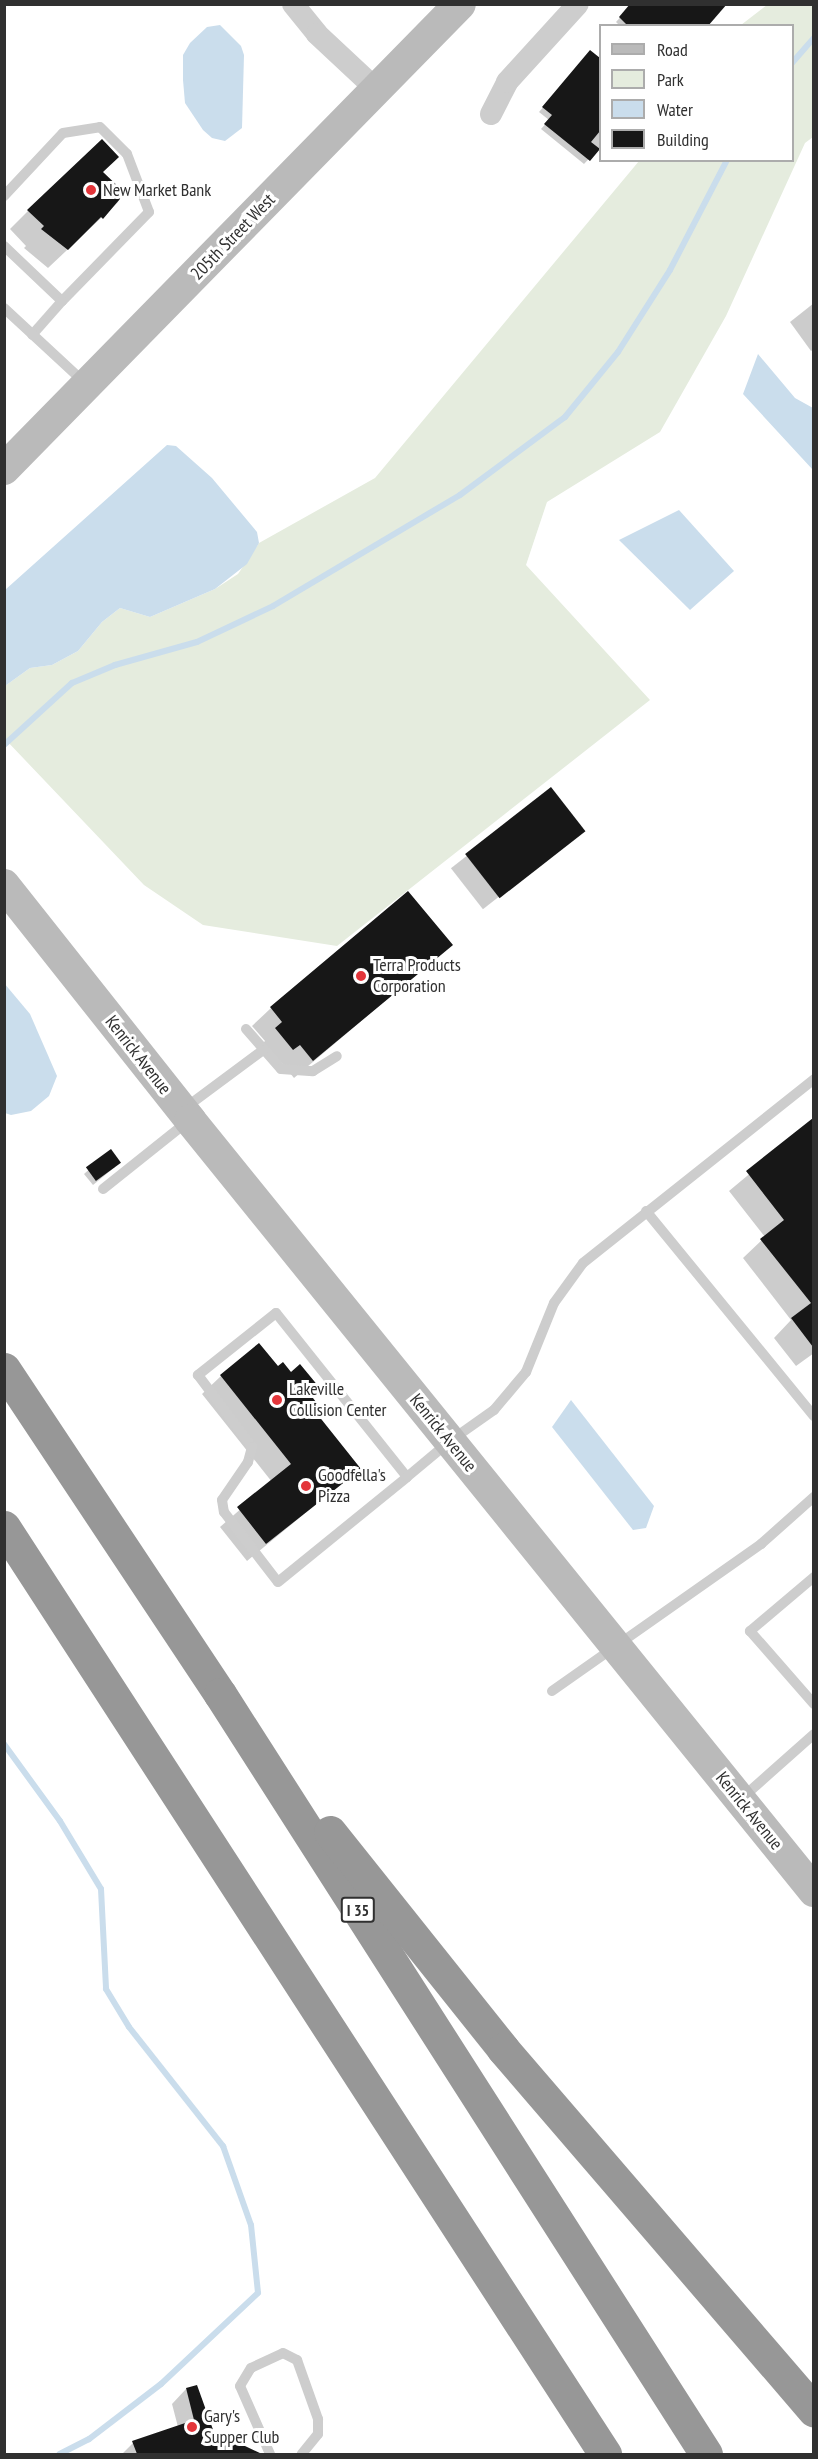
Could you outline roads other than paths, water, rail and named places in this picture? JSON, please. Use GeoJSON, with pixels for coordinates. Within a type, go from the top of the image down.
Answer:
{"type":"FeatureCollection","features":[{"type":"Feature","properties":{"kind":"highway","name":"I 35"},"geometry":{"type":"LineString","coordinates":[[4,1369],[220,1694],[706,2454]]}},
{"type":"Feature","properties":{"kind":"highway"},"geometry":{"type":"LineString","coordinates":[[4,1527],[605,2454]]}},
{"type":"Feature","properties":{"kind":"highway"},"geometry":{"type":"LineString","coordinates":[[220,1694],[502,2049],[813,2411]]}},
{"type":"Feature","properties":{"kind":"street"},"geometry":{"type":"LineString","coordinates":[[293,4],[317,34],[377,90]]}},
{"type":"Feature","properties":{"kind":"street","name":"205th Street West"},"geometry":{"type":"LineString","coordinates":[[4,469],[460,4]]}},
{"type":"Feature","properties":{"kind":"street"},"geometry":{"type":"LineString","coordinates":[[491,114],[507,82],[578,4]]}},
{"type":"Feature","properties":{"kind":"street","name":"Kenrick Avenue"},"geometry":{"type":"LineString","coordinates":[[4,885],[186,1115],[813,1891]]}},
{"type":"Feature","properties":{"kind":"street","name":"Kenrick Avenue"},"geometry":{"type":"LineString","coordinates":[[4,902],[74,974]]}},
{"type":"Feature","properties":{"kind":"lane"},"geometry":{"type":"LineString","coordinates":[[4,196],[63,134],[100,127],[127,154],[149,212],[62,301],[33,335]]}},
{"type":"Feature","properties":{"kind":"lane"},"geometry":{"type":"LineString","coordinates":[[4,246],[62,301]]}},
{"type":"Feature","properties":{"kind":"lane"},"geometry":{"type":"LineString","coordinates":[[4,308],[87,385]]}},
{"type":"Feature","properties":{"kind":"lane"},"geometry":{"type":"LineString","coordinates":[[246,1029],[280,1070],[313,1071],[337,1056]]}},
{"type":"Feature","properties":{"kind":"lane"},"geometry":{"type":"LineString","coordinates":[[103,1189],[263,1050]]}},
{"type":"Feature","properties":{"kind":"lane"},"geometry":{"type":"LineString","coordinates":[[407,1477],[276,1313],[198,1375],[252,1447],[248,1462],[222,1500],[224,1512],[278,1582],[407,1477],[450,1441],[494,1410],[526,1372],[554,1303],[583,1263],[646,1210],[813,1079]]}},
{"type":"Feature","properties":{"kind":"lane"},"geometry":{"type":"LineString","coordinates":[[646,1210],[813,1416]]}},
{"type":"Feature","properties":{"kind":"lane"},"geometry":{"type":"LineString","coordinates":[[552,1691],[761,1544],[813,1497]]}},
{"type":"Feature","properties":{"kind":"lane"},"geometry":{"type":"LineString","coordinates":[[813,1577],[750,1631],[813,1704]]}},
{"type":"Feature","properties":{"kind":"lane"},"geometry":{"type":"LineString","coordinates":[[739,1800],[813,1734]]}},
{"type":"Feature","properties":{"kind":"lane"},"geometry":{"type":"LineString","coordinates":[[270,2454],[240,2386],[251,2368],[283,2353],[297,2360],[318,2419],[318,2434],[302,2454]]}},
{"type":"Feature","properties":{"kind":"water"},"geometry":{"type":"Polygon","coordinates":[[[220,25],[241,46],[244,55],[242,128],[225,141],[212,138],[203,130],[185,103],[183,80],[183,55],[190,43],[207,27],[220,25]]]}},
{"type":"Feature","properties":{"kind":"water"},"geometry":{"type":"Polygon","coordinates":[[[758,354],[795,398],[813,408],[813,470],[743,394],[758,354]]]}},
{"type":"Feature","properties":{"kind":"water"},"geometry":{"type":"Polygon","coordinates":[[[167,445],[176,446],[212,478],[257,532],[259,543],[247,564],[215,589],[150,617],[120,608],[102,622],[78,651],[52,665],[30,668],[5,686],[5,590],[167,445]]]}},
{"type":"Feature","properties":{"kind":"water"},"geometry":{"type":"Polygon","coordinates":[[[679,510],[734,571],[690,610],[619,540],[679,510]]]}},
{"type":"Feature","properties":{"kind":"water"},"geometry":{"type":"Polygon","coordinates":[[[4,983],[30,1014],[57,1076],[49,1096],[31,1111],[11,1115],[5,1113],[4,983]]]}},
{"type":"Feature","properties":{"kind":"water"},"geometry":{"type":"Polygon","coordinates":[[[571,1400],[654,1506],[646,1528],[633,1530],[552,1427],[571,1400]]]}},
{"type":"Feature","properties":{"kind":"waterway"},"geometry":{"type":"LineString","coordinates":[[794,61],[814,38]]}},
{"type":"Feature","properties":{"kind":"waterway"},"geometry":{"type":"LineString","coordinates":[[4,745],[72,683],[115,665],[197,642],[273,606],[460,495],[565,417],[618,352],[670,270],[726,162]]}},
{"type":"Feature","properties":{"kind":"waterway"},"geometry":{"type":"LineString","coordinates":[[4,1744],[60,1821],[101,1889],[106,1989],[129,2027],[223,2146],[251,2225],[258,2293],[161,2384],[89,2439],[60,2454]]}},
{"type":"Feature","properties":{"kind":"place","name":"New Market Bank"},"geometry":{"type":"Point","coordinates":[91,190]}},
{"type":"Feature","properties":{"kind":"place","name":"Terra Products Corporation"},"geometry":{"type":"Point","coordinates":[361,976]}},
{"type":"Feature","properties":{"kind":"place","name":"Lakeville Collision Center"},"geometry":{"type":"Point","coordinates":[277,1400]}},
{"type":"Feature","properties":{"kind":"place","name":"Goodfella's Pizza"},"geometry":{"type":"Point","coordinates":[306,1486]}},
{"type":"Feature","properties":{"kind":"place","name":"Gary's Supper Club"},"geometry":{"type":"Point","coordinates":[192,2427]}}]}
